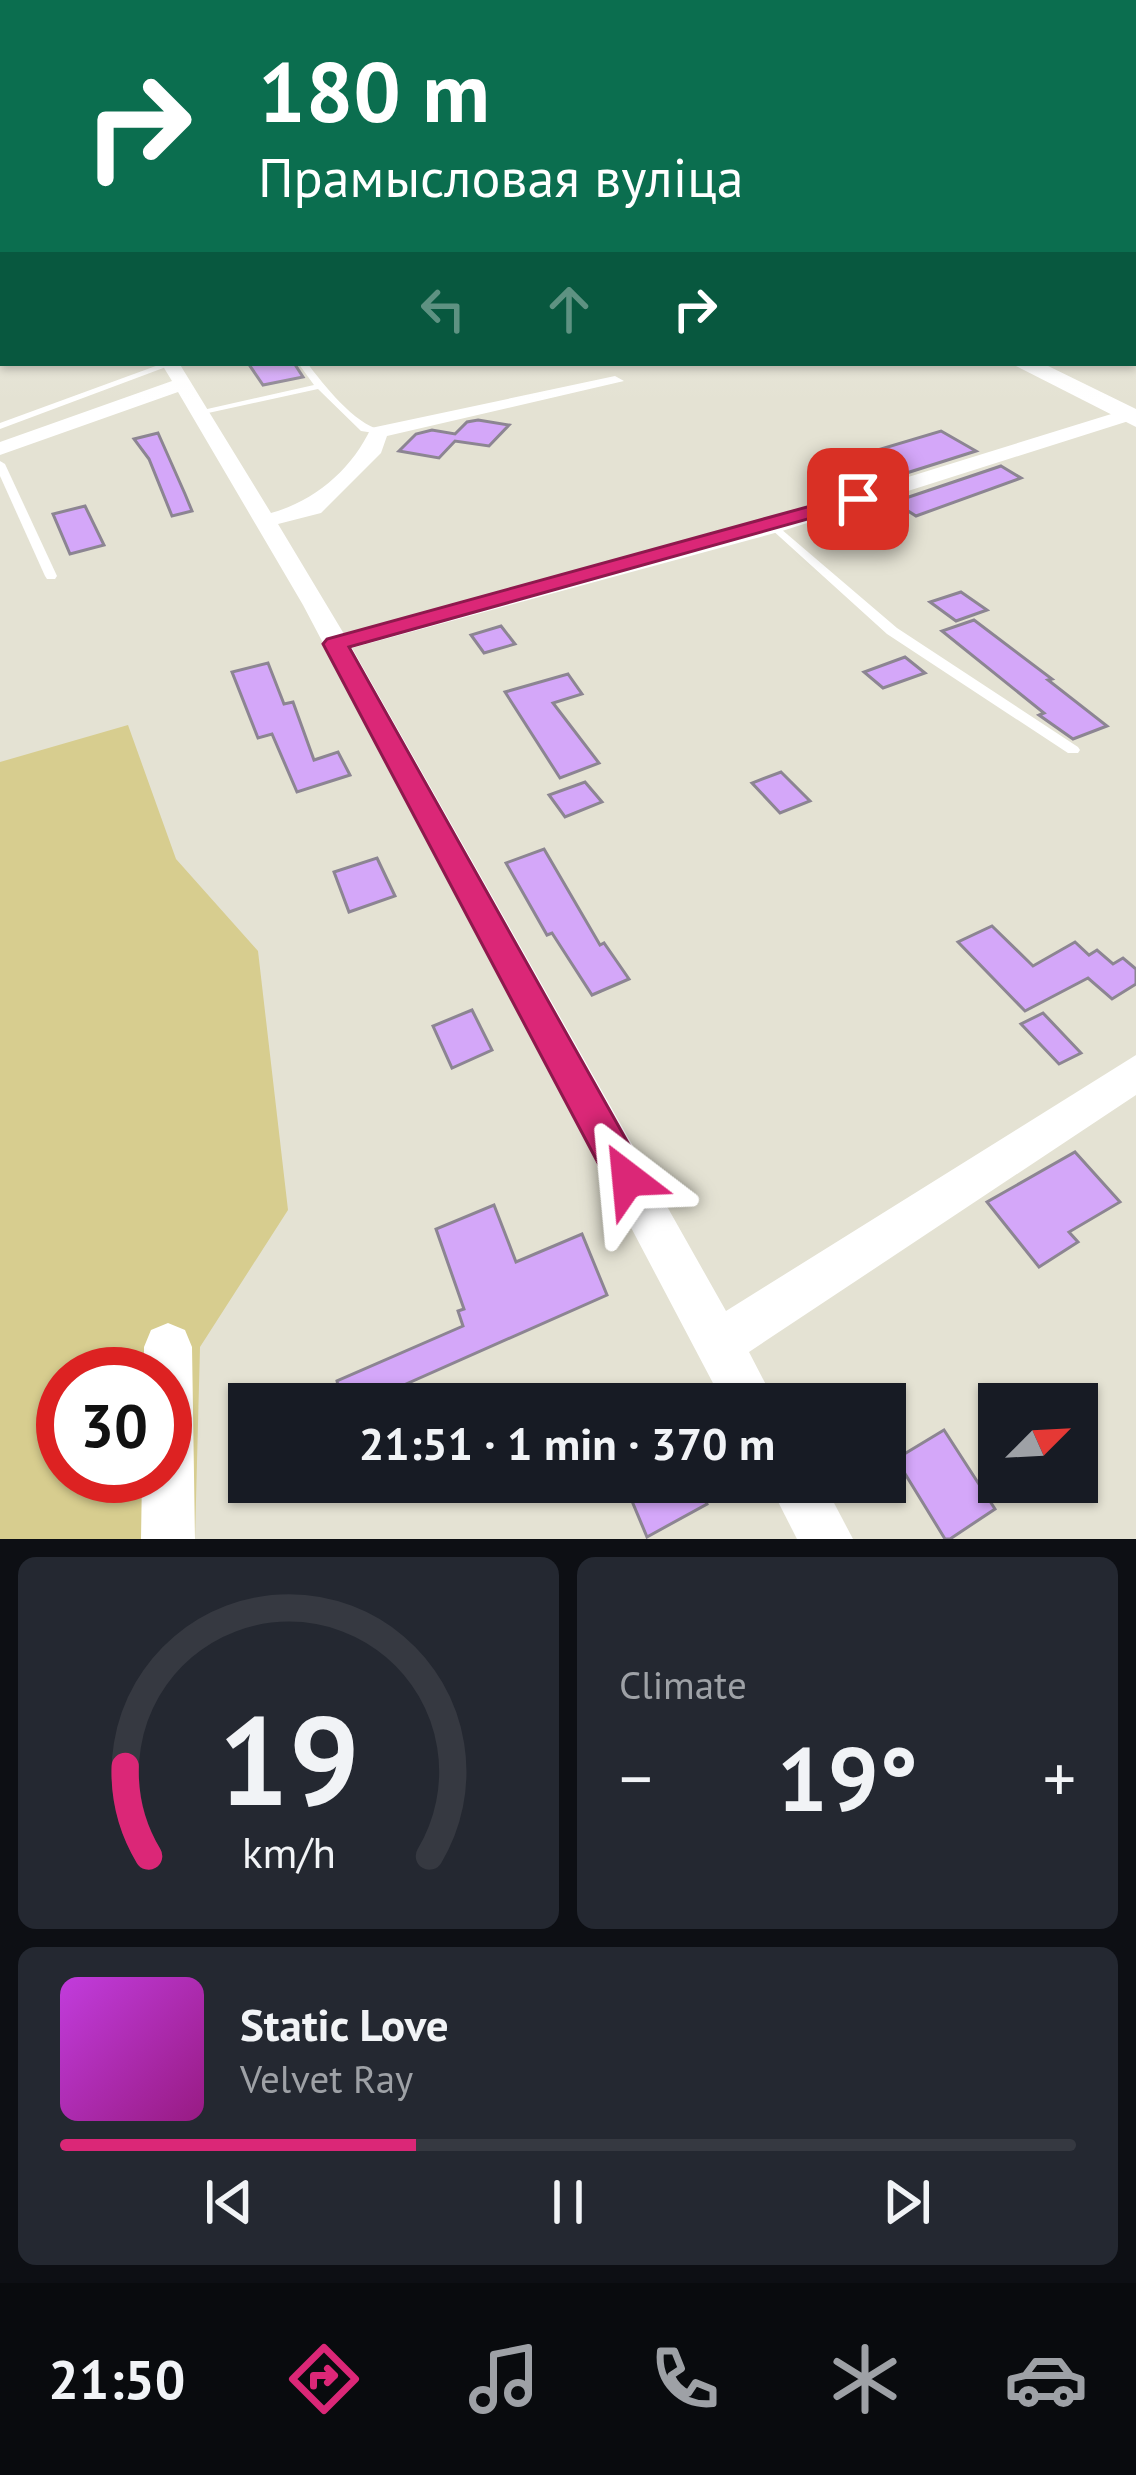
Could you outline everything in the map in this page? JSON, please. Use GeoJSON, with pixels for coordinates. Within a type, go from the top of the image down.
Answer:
{"type":"FeatureCollection","features":[{"type":"Feature","properties":{"kind":"street"},"geometry":{"type":"LineString","coordinates":[[1028,366],[1132,417]]}},
{"type":"Feature","properties":{"kind":"street"},"geometry":{"type":"LineString","coordinates":[[0,449],[180,381],[335,644],[739,1383]]}},
{"type":"Feature","properties":{"kind":"street"},"geometry":{"type":"LineString","coordinates":[[265,521],[313,508],[374,448],[378,432],[615,381]]}},
{"type":"Feature","properties":{"kind":"street"},"geometry":{"type":"LineString","coordinates":[[335,644],[774,526],[1132,417]]}},
{"type":"Feature","properties":{"kind":"street"},"geometry":{"type":"LineString","coordinates":[[718,1344],[1136,1073]]}},
{"type":"Feature","properties":{"kind":"street"},"geometry":{"type":"LineString","coordinates":[[168,1346],[168,1539]]}},
{"type":"Feature","properties":{"kind":"street"},"geometry":{"type":"LineString","coordinates":[[806,1503],[826,1539]]}},
{"type":"Feature","properties":{"kind":"lane"},"geometry":{"type":"LineString","coordinates":[[304,366],[364,429],[378,432]]}},
{"type":"Feature","properties":{"kind":"lane"},"geometry":{"type":"LineString","coordinates":[[0,426],[180,381],[320,386]]}},
{"type":"Feature","properties":{"kind":"lane"},"geometry":{"type":"LineString","coordinates":[[0,464],[51,576]]}},
{"type":"Feature","properties":{"kind":"lane"},"geometry":{"type":"LineString","coordinates":[[774,526],[892,632],[1073,750]]}},
{"type":"Feature","properties":{"kind":"shaded area"},"geometry":{"type":"Polygon","coordinates":[[[128,725],[176,859],[258,951],[288,1210],[200,1347],[195,1539],[0,1539],[0,762],[128,725]]]}},
{"type":"Feature","properties":{"kind":"building"},"geometry":{"type":"Polygon","coordinates":[[[250,366],[296,366],[303,377],[263,385],[250,366]]]}},
{"type":"Feature","properties":{"kind":"building"},"geometry":{"type":"Polygon","coordinates":[[[467,422],[509,425],[489,446],[455,441],[439,458],[399,451],[416,434],[432,430],[455,434],[467,422]]]}},
{"type":"Feature","properties":{"kind":"building"},"geometry":{"type":"Polygon","coordinates":[[[941,431],[976,451],[897,476],[864,454],[941,431]]]}},
{"type":"Feature","properties":{"kind":"building"},"geometry":{"type":"Polygon","coordinates":[[[158,433],[192,511],[172,516],[149,459],[134,439],[158,433]]]}},
{"type":"Feature","properties":{"kind":"building"},"geometry":{"type":"Polygon","coordinates":[[[1001,466],[1021,478],[916,516],[894,502],[1001,466]]]}},
{"type":"Feature","properties":{"kind":"building"},"geometry":{"type":"Polygon","coordinates":[[[85,506],[104,545],[70,554],[53,514],[85,506]]]}},
{"type":"Feature","properties":{"kind":"building"},"geometry":{"type":"Polygon","coordinates":[[[961,592],[987,610],[956,621],[930,602],[961,592]]]}},
{"type":"Feature","properties":{"kind":"building"},"geometry":{"type":"Polygon","coordinates":[[[974,620],[1107,726],[1073,739],[942,631],[974,620]]]}},
{"type":"Feature","properties":{"kind":"building"},"geometry":{"type":"Polygon","coordinates":[[[501,626],[515,644],[484,653],[471,635],[501,626]]]}},
{"type":"Feature","properties":{"kind":"building"},"geometry":{"type":"Polygon","coordinates":[[[905,657],[925,673],[883,688],[864,672],[905,657]]]}},
{"type":"Feature","properties":{"kind":"building"},"geometry":{"type":"Polygon","coordinates":[[[268,663],[284,704],[293,702],[314,760],[338,752],[350,775],[297,792],[272,734],[258,738],[232,672],[268,663]]]}},
{"type":"Feature","properties":{"kind":"building"},"geometry":{"type":"Polygon","coordinates":[[[568,674],[582,694],[553,703],[599,763],[560,778],[505,692],[568,674]]]}},
{"type":"Feature","properties":{"kind":"building"},"geometry":{"type":"Polygon","coordinates":[[[781,772],[810,801],[780,813],[752,783],[781,772]]]}},
{"type":"Feature","properties":{"kind":"building"},"geometry":{"type":"Polygon","coordinates":[[[585,782],[602,802],[565,817],[549,795],[585,782]]]}},
{"type":"Feature","properties":{"kind":"building"},"geometry":{"type":"Polygon","coordinates":[[[544,849],[600,945],[604,943],[629,979],[592,995],[552,933],[547,935],[506,863],[544,849]]]}},
{"type":"Feature","properties":{"kind":"building"},"geometry":{"type":"Polygon","coordinates":[[[377,858],[395,896],[349,912],[334,872],[377,858]]]}},
{"type":"Feature","properties":{"kind":"building"},"geometry":{"type":"Polygon","coordinates":[[[992,926],[1033,966],[1075,942],[1089,955],[1097,950],[1113,964],[1123,958],[1136,969],[1136,984],[1112,999],[1088,978],[1025,1011],[958,942],[992,926]]]}},
{"type":"Feature","properties":{"kind":"building"},"geometry":{"type":"Polygon","coordinates":[[[472,1010],[492,1050],[452,1068],[433,1026],[472,1010]]]}},
{"type":"Feature","properties":{"kind":"building"},"geometry":{"type":"Polygon","coordinates":[[[1043,1013],[1081,1053],[1059,1064],[1021,1024],[1043,1013]]]}},
{"type":"Feature","properties":{"kind":"building"},"geometry":{"type":"Polygon","coordinates":[[[1075,1152],[1120,1202],[1069,1232],[1078,1242],[1039,1267],[987,1202],[1075,1152]]]}},
{"type":"Feature","properties":{"kind":"building"},"geometry":{"type":"Polygon","coordinates":[[[494,1205],[516,1262],[582,1234],[607,1295],[408,1383],[337,1383],[463,1326],[458,1311],[464,1309],[436,1229],[494,1205]]]}},
{"type":"Feature","properties":{"kind":"building"},"geometry":{"type":"Polygon","coordinates":[[[944,1430],[978,1483],[978,1503],[991,1503],[995,1509],[945,1539],[906,1475],[906,1453],[944,1430]]]}},
{"type":"Feature","properties":{"kind":"building"},"geometry":{"type":"Polygon","coordinates":[[[633,1503],[707,1503],[707,1504],[647,1537],[633,1503]]]}},
{"type":"Feature","properties":{"kind":"route"},"geometry":{"type":"LineString","coordinates":[[628,1179],[335,644],[858,499]]}}]}
